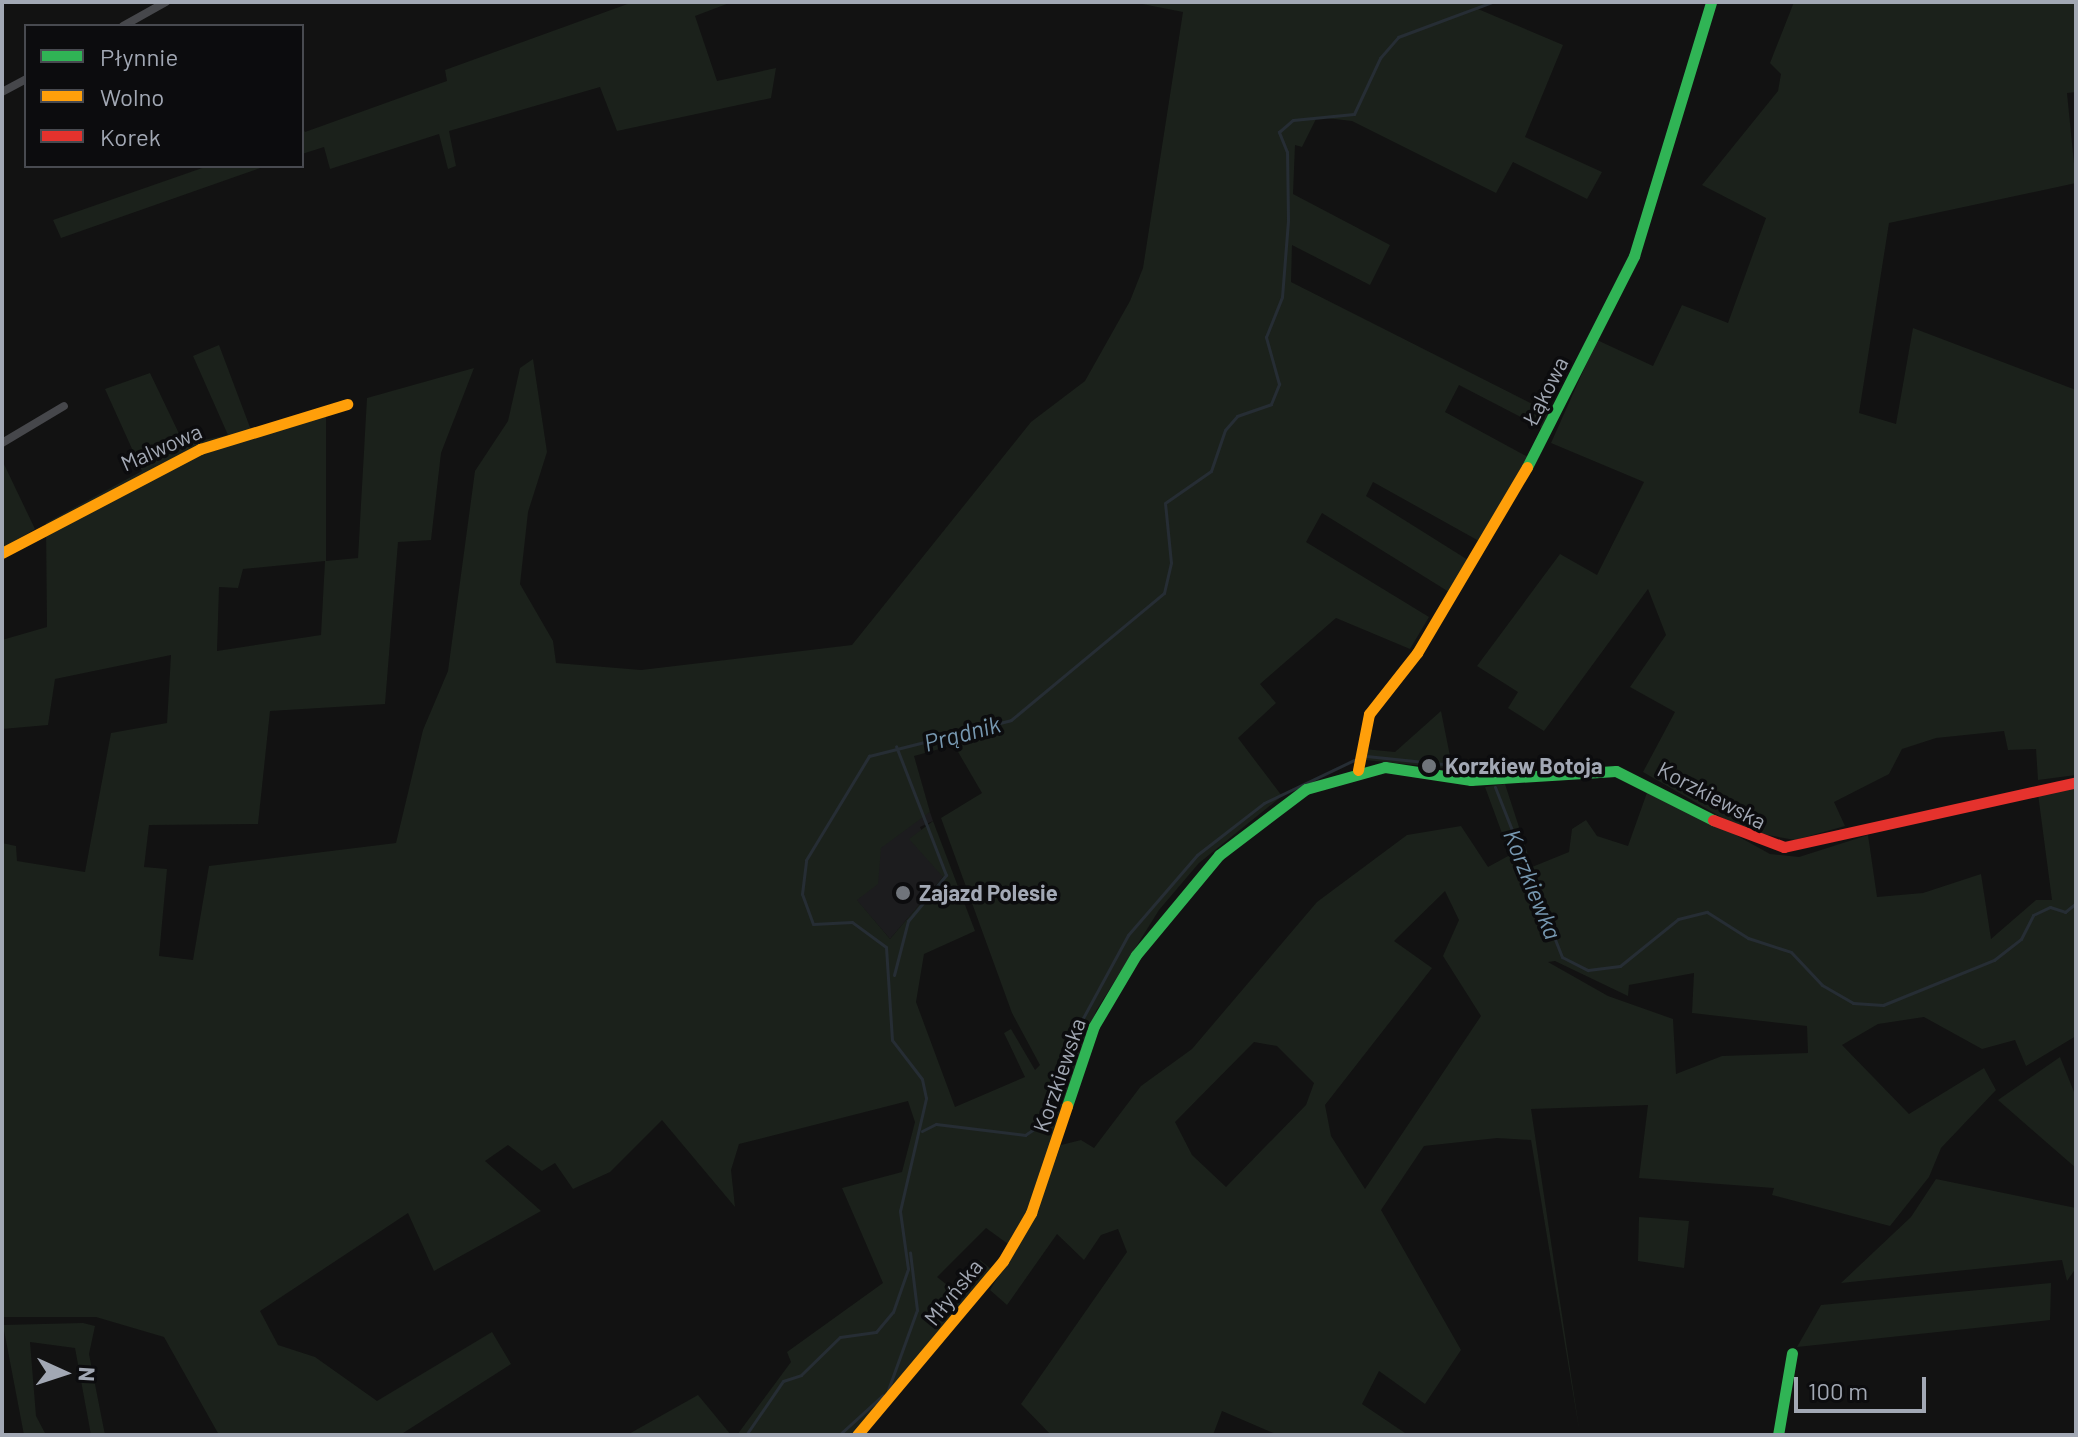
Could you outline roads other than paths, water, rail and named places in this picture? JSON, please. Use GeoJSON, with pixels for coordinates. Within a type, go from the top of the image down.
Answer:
{"type":"FeatureCollection","features":[{"type":"Feature","properties":{"kind":"street"},"geometry":{"type":"LineString","coordinates":[[127,24],[166,2]]}},
{"type":"Feature","properties":{"kind":"street","name":"Łąkowa"},"geometry":{"type":"LineString","coordinates":[[1358,770],[1369,714],[1417,653],[1540,445],[1634,256],[1711,2]]}},
{"type":"Feature","properties":{"kind":"street"},"geometry":{"type":"LineString","coordinates":[[2,92],[24,80]]}},
{"type":"Feature","properties":{"kind":"street","name":"Malwowa"},"geometry":{"type":"LineString","coordinates":[[2,553],[160,466],[347,404]]}},
{"type":"Feature","properties":{"kind":"street"},"geometry":{"type":"LineString","coordinates":[[2,443],[64,406]]}},
{"type":"Feature","properties":{"kind":"street","name":"Korzkiewska"},"geometry":{"type":"LineString","coordinates":[[1052,1156],[1094,1026],[1170,907],[1280,804],[1358,770],[1402,768],[1471,780],[1616,771],[1768,847],[2076,782]]}},
{"type":"Feature","properties":{"kind":"street","name":"Młyńska"},"geometry":{"type":"LineString","coordinates":[[857,1435],[1003,1261],[1052,1156]]}},
{"type":"Feature","properties":{"kind":"street"},"geometry":{"type":"LineString","coordinates":[[1778,1435],[1792,1353]]}},
{"type":"Feature","properties":{"kind":"waterway","name":"Prądnik"},"geometry":{"type":"LineString","coordinates":[[746,1435],[783,1381],[801,1375],[840,1337],[876,1332],[893,1312],[908,1269],[900,1211],[926,1098],[922,1079],[892,1040],[886,947],[852,922],[813,924],[802,894],[806,860],[869,756],[1011,720],[1164,593],[1171,563],[1165,503],[1211,471],[1225,430],[1237,416],[1271,404],[1279,384],[1266,337],[1282,297],[1288,220],[1287,152],[1279,132],[1293,120],[1354,114],[1380,58],[1398,37],[1492,2]]}},
{"type":"Feature","properties":{"kind":"waterway"},"geometry":{"type":"LineString","coordinates":[[894,975],[908,921],[946,875],[896,746]]}},
{"type":"Feature","properties":{"kind":"waterway","name":"Korzkiewka"},"geometry":{"type":"LineString","coordinates":[[1366,756],[1482,768],[1490,775]]}},
{"type":"Feature","properties":{"kind":"waterway","name":"Korzkiewka"},"geometry":{"type":"LineString","coordinates":[[922,1131],[936,1124],[1025,1135],[1050,1118],[1077,1029],[1128,935],[1197,855],[1264,803],[1354,760]]}},
{"type":"Feature","properties":{"kind":"waterway","name":"Korzkiewka"},"geometry":{"type":"LineString","coordinates":[[1495,787],[1562,957],[1588,970],[1620,966],[1678,919],[1707,912],[1748,938],[1791,952],[1822,985],[1853,1003],[1883,1005],[1994,960],[2021,939],[2033,915],[2050,907],[2065,912],[2076,903]]}},
{"type":"Feature","properties":{"kind":"waterway"},"geometry":{"type":"LineString","coordinates":[[888,1390],[917,1310],[910,1252]]}},
{"type":"Feature","properties":{"kind":"waterway"},"geometry":{"type":"LineString","coordinates":[[839,1435],[883,1395]]}},
{"type":"Feature","properties":{"kind":"place","name":"Korzkiew Botoja"},"geometry":{"type":"Point","coordinates":[1429,766]}},
{"type":"Feature","properties":{"kind":"place","name":"Zajazd Polesie"},"geometry":{"type":"Point","coordinates":[903,893]}}]}
